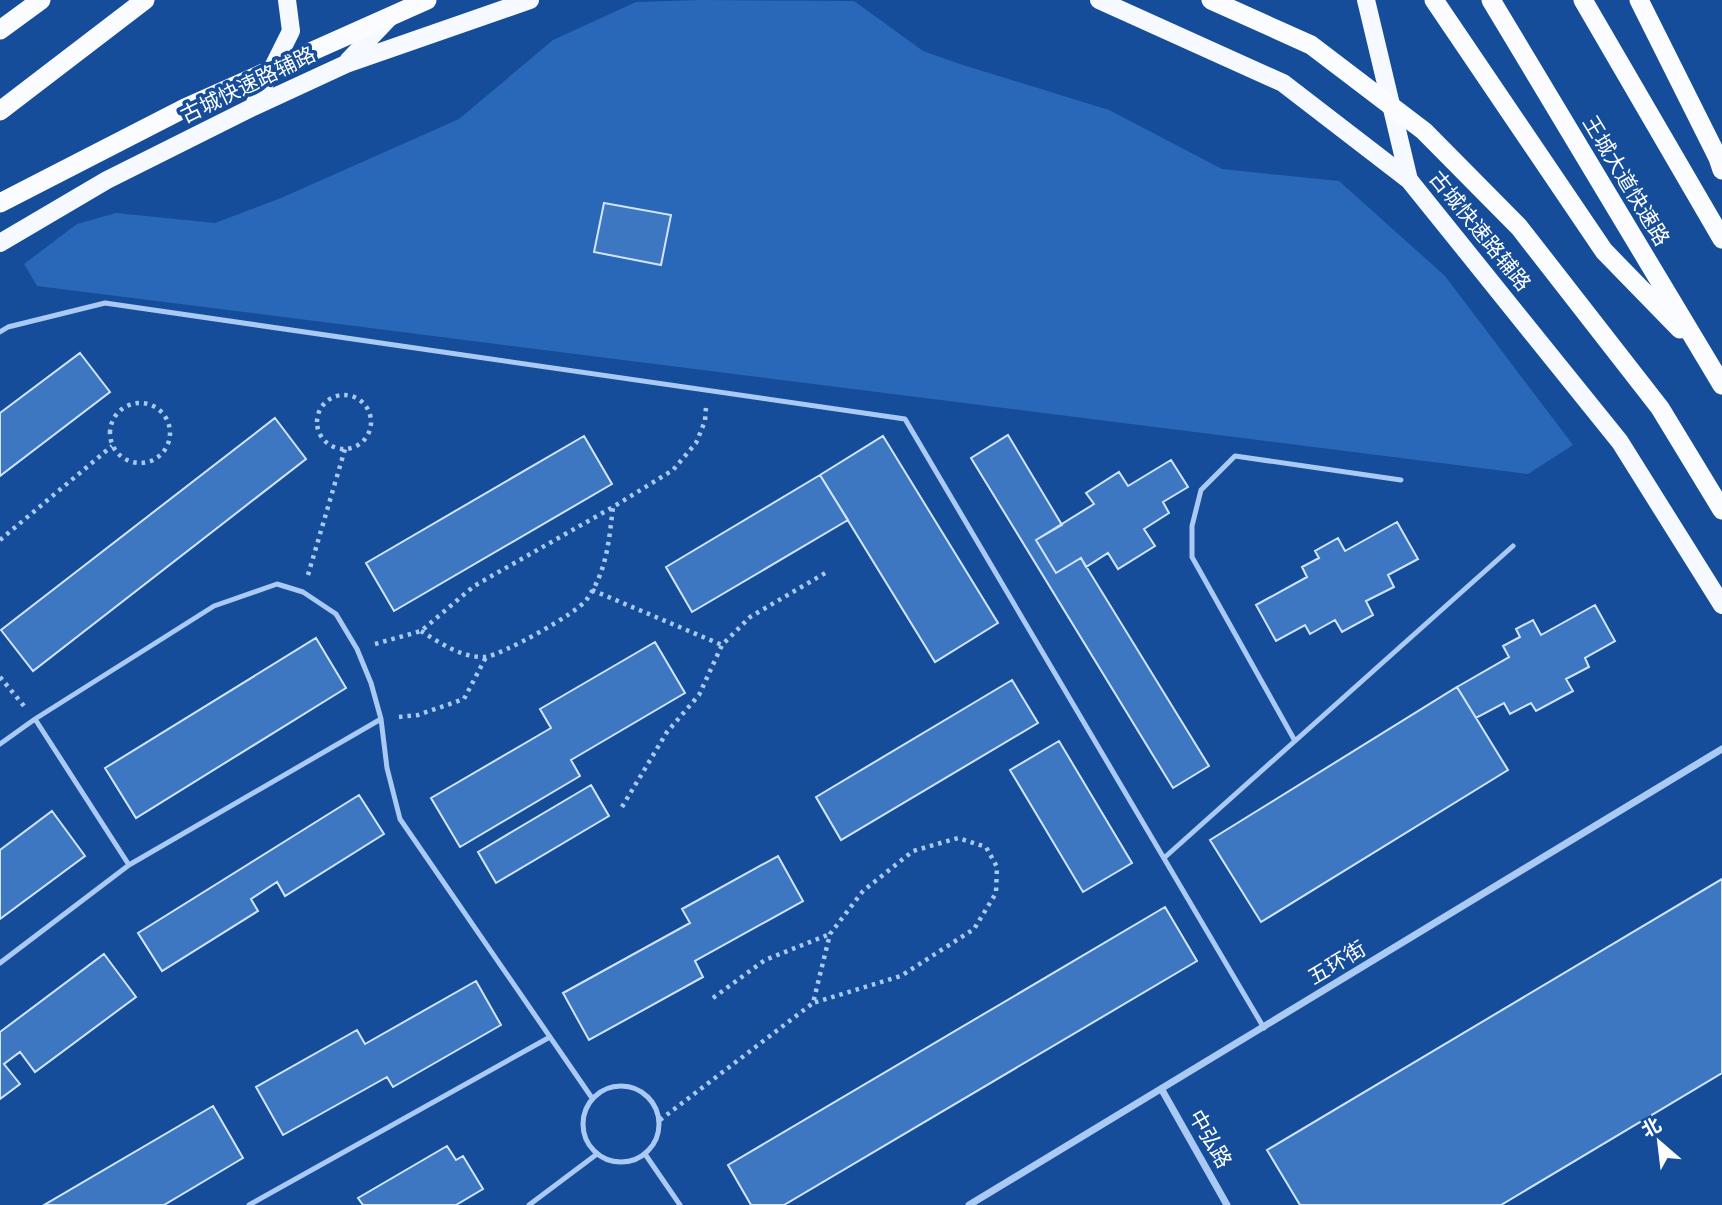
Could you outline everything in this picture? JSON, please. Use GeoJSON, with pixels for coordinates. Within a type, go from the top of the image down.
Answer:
{"type":"FeatureCollection","features":[{"type":"Feature","properties":{"kind":"highway"},"geometry":{"type":"LineString","coordinates":[[6,26],[34,0]]}},
{"type":"Feature","properties":{"kind":"highway"},"geometry":{"type":"LineString","coordinates":[[6,26],[41,0]]}},
{"type":"Feature","properties":{"kind":"highway"},"geometry":{"type":"LineString","coordinates":[[0,111],[145,0]]}},
{"type":"Feature","properties":{"kind":"highway"},"geometry":{"type":"LineString","coordinates":[[0,203],[186,108],[427,0]]}},
{"type":"Feature","properties":{"kind":"highway"},"geometry":{"type":"LineString","coordinates":[[1211,0],[1311,45],[1424,131],[1519,227],[1660,408],[1722,510]]}},
{"type":"Feature","properties":{"kind":"highway"},"geometry":{"type":"LineString","coordinates":[[1434,0],[1604,251],[1704,353]]}},
{"type":"Feature","properties":{"kind":"highway","name":"王城大道快速路"},"geometry":{"type":"LineString","coordinates":[[1491,0],[1722,385]]}},
{"type":"Feature","properties":{"kind":"highway"},"geometry":{"type":"LineString","coordinates":[[1583,0],[1722,239]]}},
{"type":"Feature","properties":{"kind":"highway"},"geometry":{"type":"LineString","coordinates":[[1639,0],[1722,170]]}},
{"type":"Feature","properties":{"kind":"main road"},"geometry":{"type":"LineString","coordinates":[[253,107],[291,31],[286,0]]}},
{"type":"Feature","properties":{"kind":"main road"},"geometry":{"type":"LineString","coordinates":[[346,64],[406,0]]}},
{"type":"Feature","properties":{"kind":"main road","name":"古城快速路辅路"},"geometry":{"type":"LineString","coordinates":[[0,243],[107,180],[346,64],[530,0]]}},
{"type":"Feature","properties":{"kind":"main road","name":"古城快速路辅路"},"geometry":{"type":"LineString","coordinates":[[1099,0],[1283,83],[1409,180],[1620,442],[1722,605]]}},
{"type":"Feature","properties":{"kind":"main road"},"geometry":{"type":"LineString","coordinates":[[1368,2],[1409,180]]}},
{"type":"Feature","properties":{"kind":"street","name":"五环街"},"geometry":{"type":"LineString","coordinates":[[969,1205],[1722,749]]}},
{"type":"Feature","properties":{"kind":"street","name":"中弘路"},"geometry":{"type":"LineString","coordinates":[[1162,1090],[1227,1205]]}},
{"type":"Feature","properties":{"kind":"lane"},"geometry":{"type":"LineString","coordinates":[[0,332],[8,327],[104,303],[905,419],[1264,1028]]}},
{"type":"Feature","properties":{"kind":"lane"},"geometry":{"type":"LineString","coordinates":[[1295,741],[1192,557],[1192,526],[1201,490],[1234,456],[1401,480]]}},
{"type":"Feature","properties":{"kind":"lane"},"geometry":{"type":"LineString","coordinates":[[1164,858],[1513,546]]}},
{"type":"Feature","properties":{"kind":"lane"},"geometry":{"type":"LineString","coordinates":[[0,744],[214,606],[277,584],[303,592],[336,614],[357,649],[371,683],[381,719],[387,768],[400,820],[592,1098]]}},
{"type":"Feature","properties":{"kind":"lane"},"geometry":{"type":"LineString","coordinates":[[35,719],[129,865]]}},
{"type":"Feature","properties":{"kind":"lane"},"geometry":{"type":"LineString","coordinates":[[0,963],[129,865],[381,719]]}},
{"type":"Feature","properties":{"kind":"lane"},"geometry":{"type":"LineString","coordinates":[[249,1205],[550,1037]]}},
{"type":"Feature","properties":{"kind":"lane"},"geometry":{"type":"LineString","coordinates":[[615,1085],[640,1089],[650,1097],[660,1120],[659,1133],[645,1154],[634,1160],[621,1162],[597,1154],[584,1133],[582,1121],[592,1098],[615,1085]]}},
{"type":"Feature","properties":{"kind":"lane"},"geometry":{"type":"LineString","coordinates":[[529,1205],[597,1154]]}},
{"type":"Feature","properties":{"kind":"lane"},"geometry":{"type":"LineString","coordinates":[[645,1154],[680,1205]]}},
{"type":"Feature","properties":{"kind":"path"},"geometry":{"type":"LineString","coordinates":[[357,649],[421,631],[474,586],[673,470],[696,443],[705,421],[707,391]]}},
{"type":"Feature","properties":{"kind":"path"},"geometry":{"type":"LineString","coordinates":[[343,395],[360,400],[366,406],[372,422],[366,438],[360,444],[345,449],[336,448],[321,436],[317,418],[326,402],[343,395]]}},
{"type":"Feature","properties":{"kind":"path"},"geometry":{"type":"LineString","coordinates":[[138,402],[157,407],[169,424],[171,434],[163,452],[146,463],[126,460],[112,446],[109,436],[113,417],[128,404],[138,402]]}},
{"type":"Feature","properties":{"kind":"path"},"geometry":{"type":"LineString","coordinates":[[0,540],[112,446]]}},
{"type":"Feature","properties":{"kind":"path"},"geometry":{"type":"LineString","coordinates":[[303,592],[345,449]]}},
{"type":"Feature","properties":{"kind":"path"},"geometry":{"type":"LineString","coordinates":[[421,631],[452,651],[486,657],[530,638],[586,601],[606,564],[613,507]]}},
{"type":"Feature","properties":{"kind":"path"},"geometry":{"type":"LineString","coordinates":[[622,807],[667,732],[699,695],[722,645],[750,617],[827,572]]}},
{"type":"Feature","properties":{"kind":"path"},"geometry":{"type":"LineString","coordinates":[[592,590],[722,645]]}},
{"type":"Feature","properties":{"kind":"path"},"geometry":{"type":"LineString","coordinates":[[381,719],[418,715],[464,699],[486,657]]}},
{"type":"Feature","properties":{"kind":"path"},"geometry":{"type":"LineString","coordinates":[[0,677],[35,719]]}},
{"type":"Feature","properties":{"kind":"path"},"geometry":{"type":"LineString","coordinates":[[660,1120],[813,1003],[901,976],[974,929],[996,894],[997,867],[986,847],[958,838],[914,850],[863,891],[830,934],[813,1003]]}},
{"type":"Feature","properties":{"kind":"path"},"geometry":{"type":"LineString","coordinates":[[713,998],[765,960],[830,934]]}},
{"type":"Feature","properties":{"kind":"shaded area"},"geometry":{"type":"Polygon","coordinates":[[[854,1],[923,51],[1109,110],[1222,169],[1339,181],[1445,276],[1573,445],[1528,474],[37,286],[24,264],[77,224],[116,213],[215,223],[281,198],[459,119],[553,40],[636,2],[854,1]]]}},
{"type":"Feature","properties":{"kind":"building"},"geometry":{"type":"Polygon","coordinates":[[[604,203],[671,215],[661,265],[594,252],[604,203]]]}},
{"type":"Feature","properties":{"kind":"building"},"geometry":{"type":"Polygon","coordinates":[[[80,353],[110,392],[0,476],[0,413],[80,353]]]}},
{"type":"Feature","properties":{"kind":"building"},"geometry":{"type":"Polygon","coordinates":[[[275,418],[306,459],[33,671],[1,630],[275,418]]]}},
{"type":"Feature","properties":{"kind":"building"},"geometry":{"type":"Polygon","coordinates":[[[1008,435],[1062,525],[1036,540],[1056,573],[1081,558],[1209,766],[1173,788],[971,458],[1008,435]]]}},
{"type":"Feature","properties":{"kind":"building"},"geometry":{"type":"Polygon","coordinates":[[[584,436],[612,484],[394,611],[366,563],[584,436]]]}},
{"type":"Feature","properties":{"kind":"building"},"geometry":{"type":"Polygon","coordinates":[[[883,436],[998,623],[935,662],[820,475],[883,436]]]}},
{"type":"Feature","properties":{"kind":"building"},"geometry":{"type":"Polygon","coordinates":[[[1171,460],[1188,487],[1163,502],[1169,513],[1144,529],[1155,546],[1118,569],[1108,553],[1086,567],[1081,558],[1056,573],[1036,540],[1094,504],[1086,493],[1119,472],[1128,486],[1171,460]]]}},
{"type":"Feature","properties":{"kind":"building"},"geometry":{"type":"Polygon","coordinates":[[[820,475],[848,520],[692,612],[666,567],[820,475]]]}},
{"type":"Feature","properties":{"kind":"building"},"geometry":{"type":"Polygon","coordinates":[[[1397,522],[1418,559],[1388,575],[1394,587],[1366,601],[1373,615],[1342,632],[1335,620],[1310,634],[1305,625],[1276,641],[1256,605],[1307,577],[1302,567],[1319,558],[1315,551],[1338,538],[1345,551],[1397,522]]]}},
{"type":"Feature","properties":{"kind":"building"},"geometry":{"type":"Polygon","coordinates":[[[1595,605],[1615,641],[1585,658],[1589,667],[1566,679],[1573,691],[1536,711],[1531,703],[1510,714],[1504,703],[1476,718],[1457,687],[1509,657],[1503,646],[1520,637],[1516,629],[1533,620],[1541,635],[1595,605]]]}},
{"type":"Feature","properties":{"kind":"building"},"geometry":{"type":"Polygon","coordinates":[[[316,638],[346,688],[136,818],[105,768],[316,638]]]}},
{"type":"Feature","properties":{"kind":"building"},"geometry":{"type":"Polygon","coordinates":[[[655,642],[685,693],[571,760],[580,776],[460,847],[431,798],[551,728],[540,709],[655,642]]]}},
{"type":"Feature","properties":{"kind":"building"},"geometry":{"type":"Polygon","coordinates":[[[1012,680],[1038,723],[841,840],[816,797],[1012,680]]]}},
{"type":"Feature","properties":{"kind":"building"},"geometry":{"type":"Polygon","coordinates":[[[1457,687],[1508,770],[1261,922],[1210,840],[1457,687]]]}},
{"type":"Feature","properties":{"kind":"building"},"geometry":{"type":"Polygon","coordinates":[[[1059,741],[1132,863],[1083,892],[1010,770],[1059,741]]]}},
{"type":"Feature","properties":{"kind":"building"},"geometry":{"type":"Polygon","coordinates":[[[591,785],[609,816],[496,883],[478,852],[591,785]]]}},
{"type":"Feature","properties":{"kind":"building"},"geometry":{"type":"Polygon","coordinates":[[[359,795],[384,834],[285,896],[277,882],[251,899],[258,911],[162,971],[138,933],[359,795]]]}},
{"type":"Feature","properties":{"kind":"building"},"geometry":{"type":"Polygon","coordinates":[[[52,811],[85,856],[0,919],[0,850],[52,811]]]}},
{"type":"Feature","properties":{"kind":"building"},"geometry":{"type":"Polygon","coordinates":[[[778,856],[803,901],[695,961],[703,977],[589,1040],[563,993],[690,923],[682,909],[778,856]]]}},
{"type":"Feature","properties":{"kind":"building"},"geometry":{"type":"Polygon","coordinates":[[[1722,879],[1722,1073],[1501,1205],[1300,1205],[1267,1150],[1722,879]]]}},
{"type":"Feature","properties":{"kind":"building"},"geometry":{"type":"Polygon","coordinates":[[[1165,907],[1197,961],[784,1205],[751,1205],[728,1165],[1165,907]]]}},
{"type":"Feature","properties":{"kind":"building"},"geometry":{"type":"Polygon","coordinates":[[[104,954],[136,997],[35,1072],[20,1052],[4,1064],[20,1084],[0,1099],[0,1032],[104,954]]]}},
{"type":"Feature","properties":{"kind":"building"},"geometry":{"type":"Polygon","coordinates":[[[476,981],[501,1025],[393,1087],[387,1077],[283,1135],[256,1087],[357,1030],[365,1044],[476,981]]]}},
{"type":"Feature","properties":{"kind":"building"},"geometry":{"type":"Polygon","coordinates":[[[213,1106],[243,1158],[164,1205],[44,1205],[213,1106]]]}},
{"type":"Feature","properties":{"kind":"building"},"geometry":{"type":"Polygon","coordinates":[[[447,1146],[456,1160],[463,1156],[483,1189],[456,1205],[363,1205],[358,1198],[447,1146]]]}}]}
